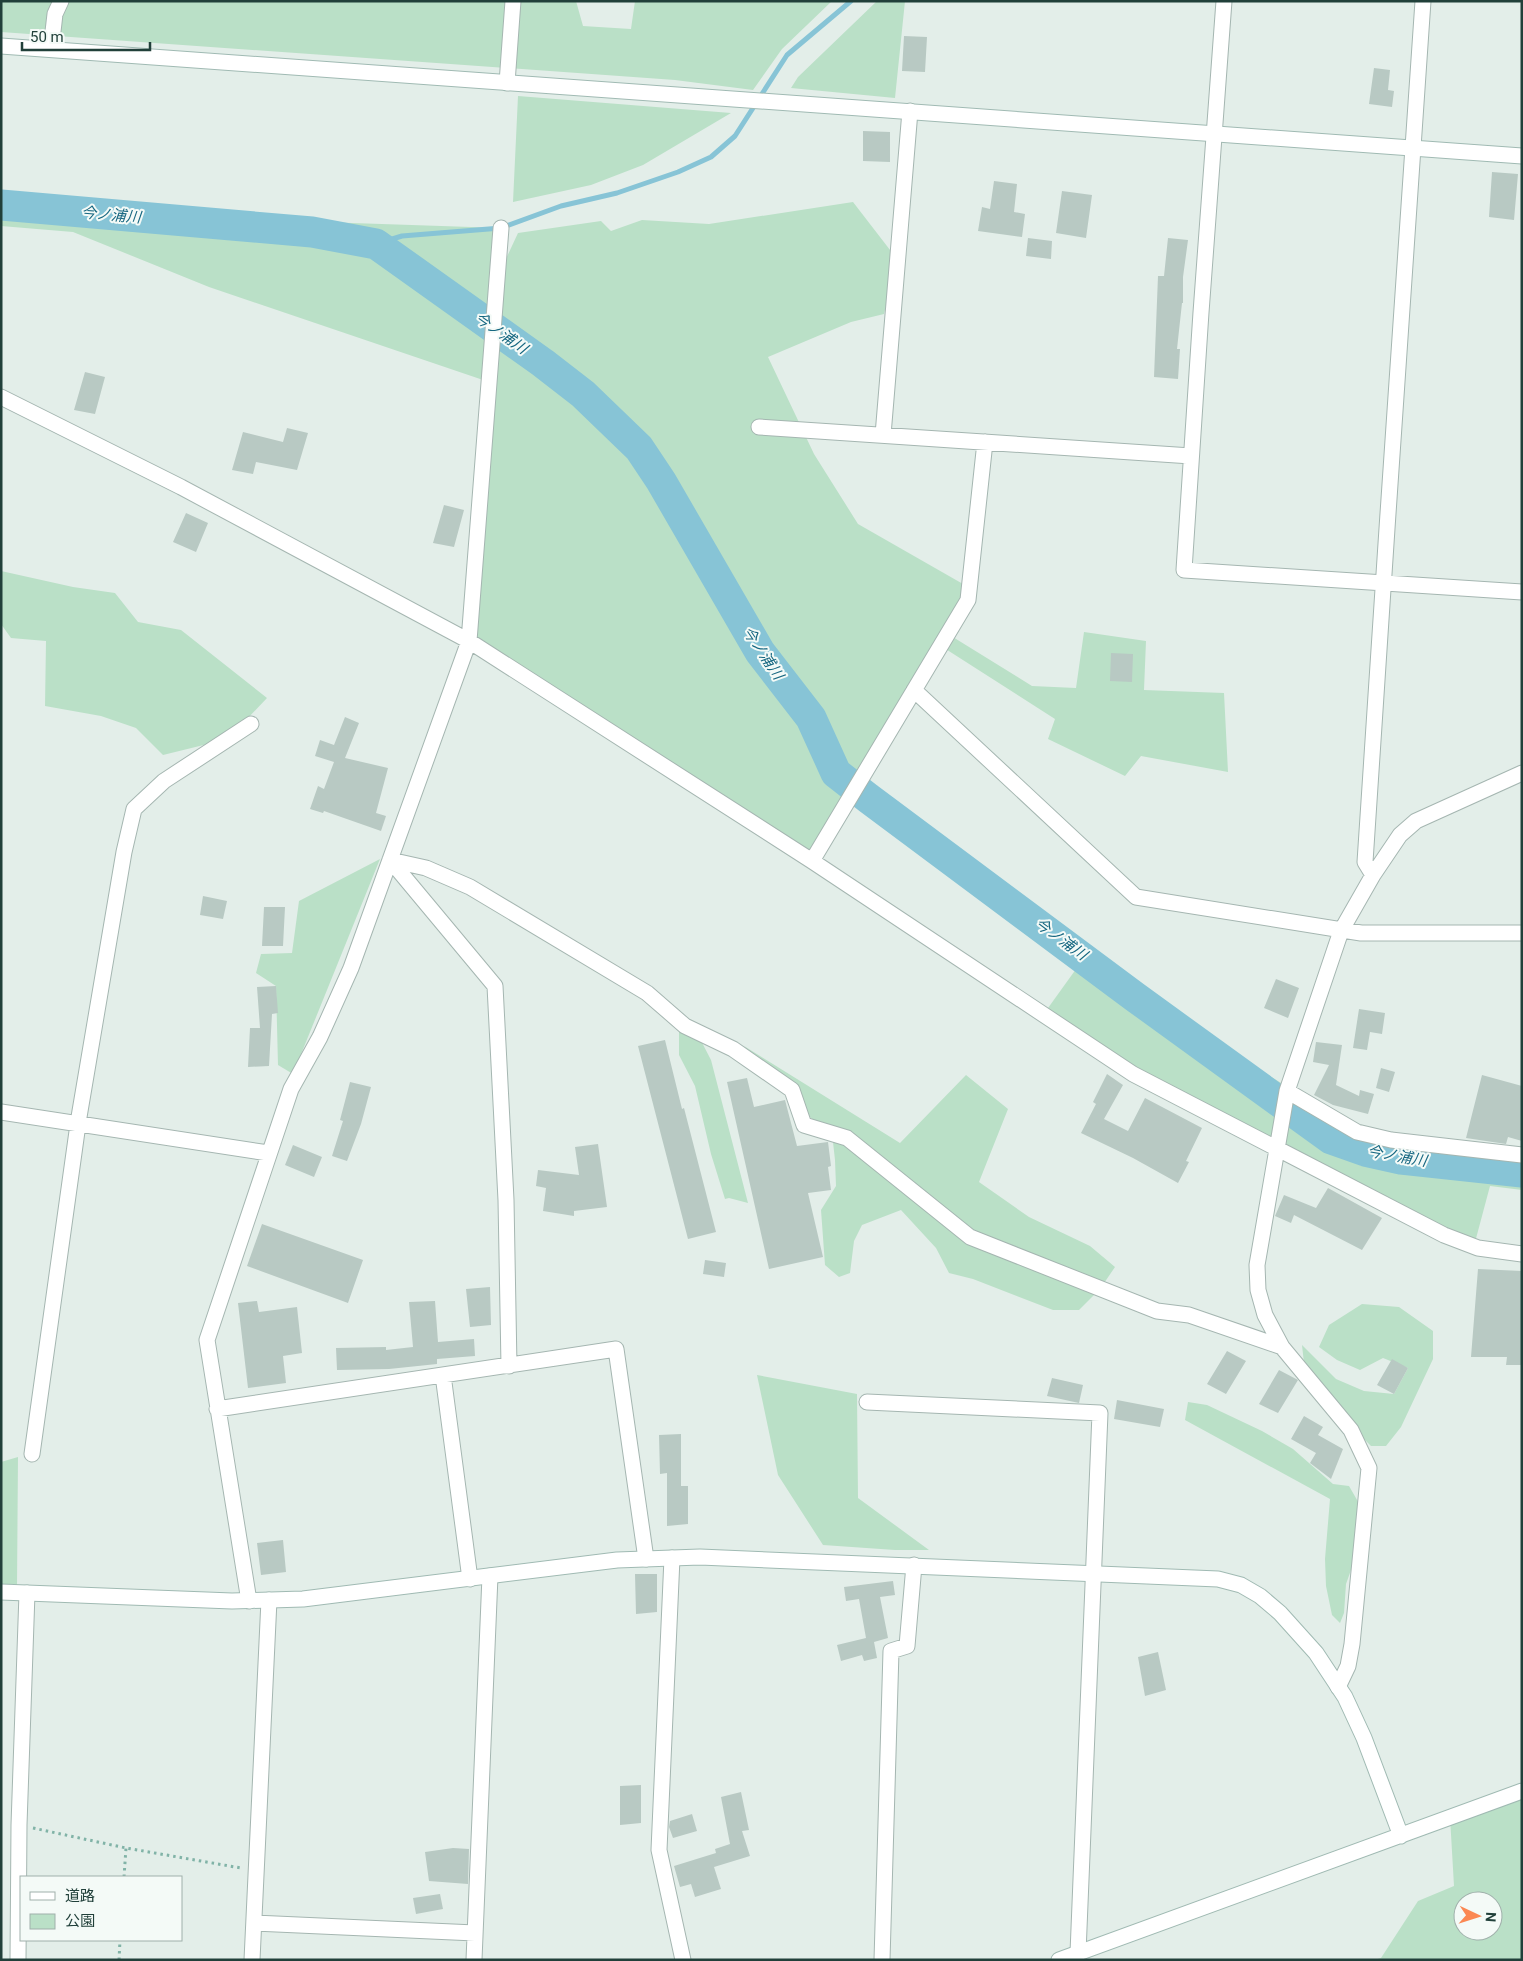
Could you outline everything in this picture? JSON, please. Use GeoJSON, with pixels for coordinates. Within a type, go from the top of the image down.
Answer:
{"type":"FeatureCollection","features":[{"type":"Feature","properties":{"kind":"street"},"geometry":{"type":"LineString","coordinates":[[51,50],[55,14],[61,1]]}},
{"type":"Feature","properties":{"kind":"street"},"geometry":{"type":"LineString","coordinates":[[507,83],[513,1]]}},
{"type":"Feature","properties":{"kind":"street"},"geometry":{"type":"LineString","coordinates":[[1224,1],[1213,132],[1207,252],[1184,570],[1522,592]]}},
{"type":"Feature","properties":{"kind":"street"},"geometry":{"type":"LineString","coordinates":[[1373,875],[1365,862],[1423,1]]}},
{"type":"Feature","properties":{"kind":"street"},"geometry":{"type":"LineString","coordinates":[[1,46],[1213,132],[1522,156]]}},
{"type":"Feature","properties":{"kind":"street"},"geometry":{"type":"LineString","coordinates":[[883,435],[910,111]]}},
{"type":"Feature","properties":{"kind":"street"},"geometry":{"type":"LineString","coordinates":[[249,1601],[207,1340],[291,1089],[320,1037],[351,968],[469,641],[501,228]]}},
{"type":"Feature","properties":{"kind":"street"},"geometry":{"type":"LineString","coordinates":[[1,397],[181,487],[469,641],[812,862],[1133,1074],[1444,1235],[1478,1248],[1522,1254]]}},
{"type":"Feature","properties":{"kind":"street"},"geometry":{"type":"LineString","coordinates":[[759,428],[1191,456]]}},
{"type":"Feature","properties":{"kind":"street"},"geometry":{"type":"LineString","coordinates":[[812,862],[968,600],[985,442]]}},
{"type":"Feature","properties":{"kind":"street"},"geometry":{"type":"LineString","coordinates":[[914,690],[1136,897],[1361,933],[1522,933]]}},
{"type":"Feature","properties":{"kind":"street"},"geometry":{"type":"LineString","coordinates":[[32,1454],[78,1124],[124,852],[134,810],[164,781],[251,724]]}},
{"type":"Feature","properties":{"kind":"street"},"geometry":{"type":"LineString","coordinates":[[1338,1687],[1348,1666],[1352,1644],[1369,1468],[1351,1430],[1282,1347],[1265,1315],[1258,1290],[1257,1265],[1287,1091],[1341,931],[1373,875],[1400,835],[1416,821],[1522,773]]}},
{"type":"Feature","properties":{"kind":"street"},"geometry":{"type":"LineString","coordinates":[[390,860],[426,868],[470,888],[647,993],[685,1026],[733,1049],[792,1090],[804,1124],[847,1138],[970,1237],[1157,1311],[1189,1315],[1282,1347]]}},
{"type":"Feature","properties":{"kind":"street"},"geometry":{"type":"LineString","coordinates":[[390,860],[495,986],[506,1200],[509,1366]]}},
{"type":"Feature","properties":{"kind":"street"},"geometry":{"type":"LineString","coordinates":[[1287,1091],[1357,1132],[1391,1140],[1522,1155]]}},
{"type":"Feature","properties":{"kind":"street"},"geometry":{"type":"LineString","coordinates":[[1,1112],[268,1153]]}},
{"type":"Feature","properties":{"kind":"street"},"geometry":{"type":"LineString","coordinates":[[217,1409],[616,1349],[646,1559]]}},
{"type":"Feature","properties":{"kind":"street"},"geometry":{"type":"LineString","coordinates":[[443,1376],[470,1579]]}},
{"type":"Feature","properties":{"kind":"street"},"geometry":{"type":"LineString","coordinates":[[867,1402],[1100,1413],[1078,1953]]}},
{"type":"Feature","properties":{"kind":"street"},"geometry":{"type":"LineString","coordinates":[[1,1592],[249,1601],[269,1600],[359,1593],[617,1560],[672,1558],[742,1558],[1218,1579],[1241,1584],[1260,1596],[1280,1612],[1316,1653],[1338,1687],[1364,1738],[1400,1836]]}},
{"type":"Feature","properties":{"kind":"street"},"geometry":{"type":"LineString","coordinates":[[672,1558],[659,1850],[683,1960]]}},
{"type":"Feature","properties":{"kind":"street"},"geometry":{"type":"LineString","coordinates":[[882,1960],[891,1651],[907,1646],[914,1565]]}},
{"type":"Feature","properties":{"kind":"street"},"geometry":{"type":"LineString","coordinates":[[474,1960],[490,1576]]}},
{"type":"Feature","properties":{"kind":"street"},"geometry":{"type":"LineString","coordinates":[[18,1960],[18,1825],[26,1593]]}},
{"type":"Feature","properties":{"kind":"street"},"geometry":{"type":"LineString","coordinates":[[252,1960],[269,1600]]}},
{"type":"Feature","properties":{"kind":"street"},"geometry":{"type":"LineString","coordinates":[[1059,1960],[1522,1791]]}},
{"type":"Feature","properties":{"kind":"street"},"geometry":{"type":"LineString","coordinates":[[254,1923],[476,1933]]}},
{"type":"Feature","properties":{"kind":"path"},"geometry":{"type":"LineString","coordinates":[[18,1825],[126,1848],[256,1870]]}},
{"type":"Feature","properties":{"kind":"path"},"geometry":{"type":"LineString","coordinates":[[124,1876],[126,1848]]}},
{"type":"Feature","properties":{"kind":"path"},"geometry":{"type":"LineString","coordinates":[[118,1960],[120,1941]]}},
{"type":"Feature","properties":{"kind":"green space"},"geometry":{"type":"Polygon","coordinates":[[[1,1],[576,1],[583,26],[631,29],[635,1],[832,1],[782,49],[753,90],[675,80],[1,32],[1,1]]]}},
{"type":"Feature","properties":{"kind":"green space"},"geometry":{"type":"Polygon","coordinates":[[[877,1],[905,1],[895,98],[791,88],[798,77],[877,1]]]}},
{"type":"Feature","properties":{"kind":"green space"},"geometry":{"type":"Polygon","coordinates":[[[518,96],[731,113],[643,165],[591,185],[513,202],[518,96]]]}},
{"type":"Feature","properties":{"kind":"green space"},"geometry":{"type":"Polygon","coordinates":[[[1,201],[177,210],[322,222],[501,228],[497,278],[518,233],[601,221],[611,231],[642,220],[709,224],[853,202],[897,259],[884,314],[851,322],[768,357],[814,454],[858,524],[970,588],[812,861],[469,641],[489,382],[209,287],[73,232],[1,226],[1,201]]]}},
{"type":"Feature","properties":{"kind":"green space"},"geometry":{"type":"Polygon","coordinates":[[[1,571],[73,587],[115,593],[138,622],[181,630],[267,698],[228,739],[163,755],[136,728],[101,716],[45,706],[46,641],[11,638],[1,624],[1,571]]]}},
{"type":"Feature","properties":{"kind":"green space"},"geometry":{"type":"Polygon","coordinates":[[[1084,632],[1146,641],[1144,690],[1224,693],[1228,772],[1141,756],[1125,776],[1048,739],[1055,719],[941,646],[948,634],[1032,686],[1076,688],[1084,632]]]}},
{"type":"Feature","properties":{"kind":"green space"},"geometry":{"type":"Polygon","coordinates":[[[380,859],[293,1074],[278,1065],[276,986],[256,973],[261,954],[292,953],[299,901],[380,859]]]}},
{"type":"Feature","properties":{"kind":"green space"},"geometry":{"type":"Polygon","coordinates":[[[1089,951],[1186,1023],[1359,1132],[1522,1155],[1522,1190],[1490,1186],[1474,1246],[1168,1092],[1043,1015],[1089,951]]]}},
{"type":"Feature","properties":{"kind":"green space"},"geometry":{"type":"Polygon","coordinates":[[[679,1021],[696,1031],[711,1060],[748,1203],[729,1198],[725,1199],[711,1154],[695,1086],[679,1055],[679,1021]]]}},
{"type":"Feature","properties":{"kind":"green space"},"geometry":{"type":"Polygon","coordinates":[[[744,1046],[900,1143],[966,1075],[1008,1109],[979,1182],[1029,1217],[1090,1246],[1115,1267],[1100,1289],[1079,1310],[1053,1310],[973,1279],[949,1273],[936,1248],[901,1210],[862,1225],[854,1241],[850,1273],[839,1277],[825,1265],[821,1210],[836,1186],[832,1133],[807,1115],[744,1046]]]}},
{"type":"Feature","properties":{"kind":"green space"},"geometry":{"type":"Polygon","coordinates":[[[1362,1304],[1399,1307],[1433,1331],[1433,1359],[1401,1427],[1386,1446],[1371,1446],[1335,1410],[1304,1363],[1302,1345],[1336,1379],[1364,1391],[1394,1394],[1408,1368],[1383,1358],[1360,1370],[1337,1360],[1319,1347],[1329,1325],[1362,1304]]]}},
{"type":"Feature","properties":{"kind":"green space"},"geometry":{"type":"Polygon","coordinates":[[[757,1375],[857,1394],[858,1498],[929,1550],[895,1550],[823,1545],[778,1475],[757,1375]]]}},
{"type":"Feature","properties":{"kind":"green space"},"geometry":{"type":"Polygon","coordinates":[[[1188,1402],[1207,1405],[1262,1431],[1293,1449],[1333,1484],[1349,1486],[1364,1512],[1362,1539],[1346,1584],[1344,1613],[1340,1623],[1332,1615],[1326,1586],[1325,1559],[1330,1499],[1185,1420],[1188,1402]]]}},
{"type":"Feature","properties":{"kind":"green space"},"geometry":{"type":"Polygon","coordinates":[[[18,1457],[17,1586],[1,1587],[1,1462],[18,1457]]]}},
{"type":"Feature","properties":{"kind":"green space"},"geometry":{"type":"Polygon","coordinates":[[[1522,1791],[1522,1960],[1374,1960],[1381,1958],[1418,1901],[1454,1886],[1450,1817],[1522,1791]]]}},
{"type":"Feature","properties":{"kind":"building"},"geometry":{"type":"Polygon","coordinates":[[[904,36],[927,37],[925,72],[902,71],[904,36]]]}},
{"type":"Feature","properties":{"kind":"building"},"geometry":{"type":"Polygon","coordinates":[[[1374,68],[1390,70],[1388,90],[1394,91],[1392,107],[1369,104],[1374,68]]]}},
{"type":"Feature","properties":{"kind":"building"},"geometry":{"type":"Polygon","coordinates":[[[863,131],[890,132],[890,162],[863,161],[863,131]]]}},
{"type":"Feature","properties":{"kind":"building"},"geometry":{"type":"Polygon","coordinates":[[[1492,172],[1518,174],[1514,220],[1489,217],[1492,172]]]}},
{"type":"Feature","properties":{"kind":"building"},"geometry":{"type":"Polygon","coordinates":[[[994,181],[1017,184],[1014,212],[1025,214],[1022,237],[978,231],[982,207],[990,209],[994,181]]]}},
{"type":"Feature","properties":{"kind":"building"},"geometry":{"type":"Polygon","coordinates":[[[1062,191],[1092,195],[1086,238],[1056,233],[1062,191]]]}},
{"type":"Feature","properties":{"kind":"building"},"geometry":{"type":"Polygon","coordinates":[[[1028,238],[1052,241],[1051,259],[1026,256],[1028,238]]]}},
{"type":"Feature","properties":{"kind":"building"},"geometry":{"type":"Polygon","coordinates":[[[1168,238],[1188,240],[1177,349],[1180,349],[1178,379],[1154,377],[1158,276],[1164,276],[1168,238]]]}},
{"type":"Feature","properties":{"kind":"building"},"geometry":{"type":"Polygon","coordinates":[[[85,372],[105,377],[95,414],[74,410],[85,372]]]}},
{"type":"Feature","properties":{"kind":"building"},"geometry":{"type":"Polygon","coordinates":[[[287,428],[308,433],[297,470],[256,462],[253,474],[232,470],[243,432],[283,442],[287,428]]]}},
{"type":"Feature","properties":{"kind":"building"},"geometry":{"type":"Polygon","coordinates":[[[444,505],[464,510],[454,547],[433,543],[444,505]]]}},
{"type":"Feature","properties":{"kind":"building"},"geometry":{"type":"Polygon","coordinates":[[[186,513],[208,523],[196,552],[173,542],[186,513]]]}},
{"type":"Feature","properties":{"kind":"building"},"geometry":{"type":"Polygon","coordinates":[[[1111,653],[1133,654],[1132,682],[1110,681],[1111,653]]]}},
{"type":"Feature","properties":{"kind":"building"},"geometry":{"type":"Polygon","coordinates":[[[345,717],[359,723],[345,758],[388,768],[376,813],[386,816],[381,831],[324,811],[323,813],[310,809],[318,786],[324,789],[334,762],[315,756],[320,740],[334,745],[345,717]]]}},
{"type":"Feature","properties":{"kind":"building"},"geometry":{"type":"Polygon","coordinates":[[[203,896],[227,901],[223,919],[200,915],[203,896]]]}},
{"type":"Feature","properties":{"kind":"building"},"geometry":{"type":"Polygon","coordinates":[[[264,907],[285,907],[283,946],[262,946],[264,907]]]}},
{"type":"Feature","properties":{"kind":"building"},"geometry":{"type":"Polygon","coordinates":[[[1276,979],[1299,988],[1288,1018],[1264,1008],[1276,979]]]}},
{"type":"Feature","properties":{"kind":"building"},"geometry":{"type":"Polygon","coordinates":[[[276,986],[278,1013],[272,1014],[269,1066],[248,1067],[250,1028],[260,1028],[257,987],[276,986]]]}},
{"type":"Feature","properties":{"kind":"building"},"geometry":{"type":"Polygon","coordinates":[[[1359,1009],[1385,1013],[1382,1034],[1370,1032],[1367,1050],[1353,1048],[1359,1009]]]}},
{"type":"Feature","properties":{"kind":"building"},"geometry":{"type":"Polygon","coordinates":[[[665,1040],[716,1232],[688,1239],[638,1046],[665,1040]]]}},
{"type":"Feature","properties":{"kind":"building"},"geometry":{"type":"Polygon","coordinates":[[[1316,1042],[1342,1045],[1336,1085],[1359,1096],[1360,1090],[1374,1094],[1368,1114],[1333,1105],[1314,1095],[1329,1065],[1313,1062],[1316,1042]]]}},
{"type":"Feature","properties":{"kind":"building"},"geometry":{"type":"Polygon","coordinates":[[[1381,1068],[1395,1072],[1389,1092],[1376,1088],[1381,1068]]]}},
{"type":"Feature","properties":{"kind":"building"},"geometry":{"type":"Polygon","coordinates":[[[1107,1074],[1123,1085],[1104,1119],[1128,1131],[1145,1098],[1202,1128],[1186,1161],[1189,1162],[1178,1183],[1133,1158],[1081,1133],[1096,1104],[1093,1102],[1107,1074]]]}},
{"type":"Feature","properties":{"kind":"building"},"geometry":{"type":"Polygon","coordinates":[[[1482,1075],[1522,1086],[1522,1141],[1508,1137],[1506,1144],[1466,1138],[1482,1075]]]}},
{"type":"Feature","properties":{"kind":"building"},"geometry":{"type":"Polygon","coordinates":[[[747,1078],[754,1107],[785,1100],[797,1146],[828,1142],[831,1166],[828,1167],[831,1190],[808,1193],[823,1257],[769,1269],[727,1082],[747,1078]]]}},
{"type":"Feature","properties":{"kind":"building"},"geometry":{"type":"Polygon","coordinates":[[[350,1082],[371,1087],[361,1124],[347,1161],[332,1156],[343,1121],[340,1120],[350,1082]]]}},
{"type":"Feature","properties":{"kind":"building"},"geometry":{"type":"Polygon","coordinates":[[[598,1144],[607,1207],[574,1211],[574,1216],[543,1211],[546,1188],[536,1186],[538,1170],[579,1175],[575,1147],[598,1144]]]}},
{"type":"Feature","properties":{"kind":"building"},"geometry":{"type":"Polygon","coordinates":[[[293,1145],[322,1157],[314,1177],[285,1165],[293,1145]]]}},
{"type":"Feature","properties":{"kind":"building"},"geometry":{"type":"Polygon","coordinates":[[[1328,1188],[1382,1218],[1362,1250],[1294,1215],[1291,1223],[1275,1216],[1284,1195],[1316,1208],[1328,1188]]]}},
{"type":"Feature","properties":{"kind":"building"},"geometry":{"type":"Polygon","coordinates":[[[262,1224],[363,1260],[348,1303],[247,1266],[262,1224]]]}},
{"type":"Feature","properties":{"kind":"building"},"geometry":{"type":"Polygon","coordinates":[[[705,1260],[726,1263],[724,1277],[703,1274],[705,1260]]]}},
{"type":"Feature","properties":{"kind":"building"},"geometry":{"type":"Polygon","coordinates":[[[1478,1269],[1522,1271],[1522,1365],[1506,1365],[1507,1357],[1471,1357],[1478,1269]]]}},
{"type":"Feature","properties":{"kind":"building"},"geometry":{"type":"Polygon","coordinates":[[[490,1287],[491,1325],[470,1327],[466,1289],[490,1287]]]}},
{"type":"Feature","properties":{"kind":"building"},"geometry":{"type":"Polygon","coordinates":[[[257,1301],[259,1312],[297,1307],[302,1353],[283,1356],[286,1383],[248,1388],[238,1303],[257,1301]]]}},
{"type":"Feature","properties":{"kind":"building"},"geometry":{"type":"Polygon","coordinates":[[[435,1301],[438,1342],[474,1339],[475,1356],[437,1359],[437,1364],[389,1369],[337,1370],[336,1348],[386,1347],[386,1350],[413,1347],[409,1302],[435,1301]]]}},
{"type":"Feature","properties":{"kind":"building"},"geometry":{"type":"Polygon","coordinates":[[[1227,1351],[1246,1361],[1226,1394],[1207,1384],[1227,1351]]]}},
{"type":"Feature","properties":{"kind":"building"},"geometry":{"type":"Polygon","coordinates":[[[1392,1359],[1408,1368],[1394,1394],[1377,1385],[1392,1359]]]}},
{"type":"Feature","properties":{"kind":"building"},"geometry":{"type":"Polygon","coordinates":[[[1279,1370],[1298,1380],[1278,1413],[1259,1404],[1279,1370]]]}},
{"type":"Feature","properties":{"kind":"building"},"geometry":{"type":"Polygon","coordinates":[[[1052,1378],[1083,1385],[1079,1403],[1047,1396],[1052,1378]]]}},
{"type":"Feature","properties":{"kind":"building"},"geometry":{"type":"Polygon","coordinates":[[[1117,1400],[1164,1409],[1160,1427],[1114,1419],[1117,1400]]]}},
{"type":"Feature","properties":{"kind":"building"},"geometry":{"type":"Polygon","coordinates":[[[1304,1416],[1323,1427],[1318,1435],[1343,1449],[1331,1479],[1310,1463],[1316,1453],[1291,1439],[1304,1416]]]}},
{"type":"Feature","properties":{"kind":"building"},"geometry":{"type":"Polygon","coordinates":[[[681,1434],[681,1486],[688,1486],[688,1524],[667,1526],[667,1473],[660,1474],[659,1435],[681,1434]]]}},
{"type":"Feature","properties":{"kind":"building"},"geometry":{"type":"Polygon","coordinates":[[[283,1540],[286,1572],[261,1575],[257,1543],[283,1540]]]}},
{"type":"Feature","properties":{"kind":"building"},"geometry":{"type":"Polygon","coordinates":[[[635,1574],[657,1574],[657,1612],[636,1614],[635,1574]]]}},
{"type":"Feature","properties":{"kind":"building"},"geometry":{"type":"Polygon","coordinates":[[[893,1581],[895,1595],[880,1597],[888,1638],[874,1642],[877,1658],[864,1661],[862,1655],[841,1661],[837,1645],[866,1638],[859,1599],[846,1601],[844,1587],[893,1581]]]}},
{"type":"Feature","properties":{"kind":"building"},"geometry":{"type":"Polygon","coordinates":[[[1158,1652],[1166,1690],[1145,1696],[1138,1657],[1158,1652]]]}},
{"type":"Feature","properties":{"kind":"building"},"geometry":{"type":"Polygon","coordinates":[[[641,1785],[641,1823],[620,1825],[620,1786],[641,1785]]]}},
{"type":"Feature","properties":{"kind":"building"},"geometry":{"type":"Polygon","coordinates":[[[741,1792],[749,1830],[742,1831],[750,1856],[714,1867],[721,1889],[695,1897],[691,1884],[680,1887],[674,1866],[716,1853],[715,1849],[730,1844],[721,1797],[741,1792]]]}},
{"type":"Feature","properties":{"kind":"building"},"geometry":{"type":"Polygon","coordinates":[[[692,1814],[697,1831],[673,1838],[669,1827],[670,1821],[692,1814]]]}},
{"type":"Feature","properties":{"kind":"building"},"geometry":{"type":"Polygon","coordinates":[[[453,1848],[469,1849],[468,1884],[429,1881],[425,1852],[453,1848]]]}},
{"type":"Feature","properties":{"kind":"building"},"geometry":{"type":"Polygon","coordinates":[[[440,1894],[443,1909],[416,1914],[413,1898],[440,1894]]]}},
{"type":"Feature","properties":{"kind":"waterway"},"geometry":{"type":"LineString","coordinates":[[376,244],[402,236],[501,228],[561,206],[617,193],[678,172],[711,157],[735,136],[787,55],[851,1]]}},
{"type":"Feature","properties":{"kind":"waterway","name":"今ノ浦川"},"geometry":{"type":"LineString","coordinates":[[1,205],[312,232],[376,244],[543,363],[583,394],[639,448],[661,481],[760,652],[811,718],[836,773],[1135,997],[1331,1139],[1365,1151],[1401,1159],[1522,1172]]}}]}
